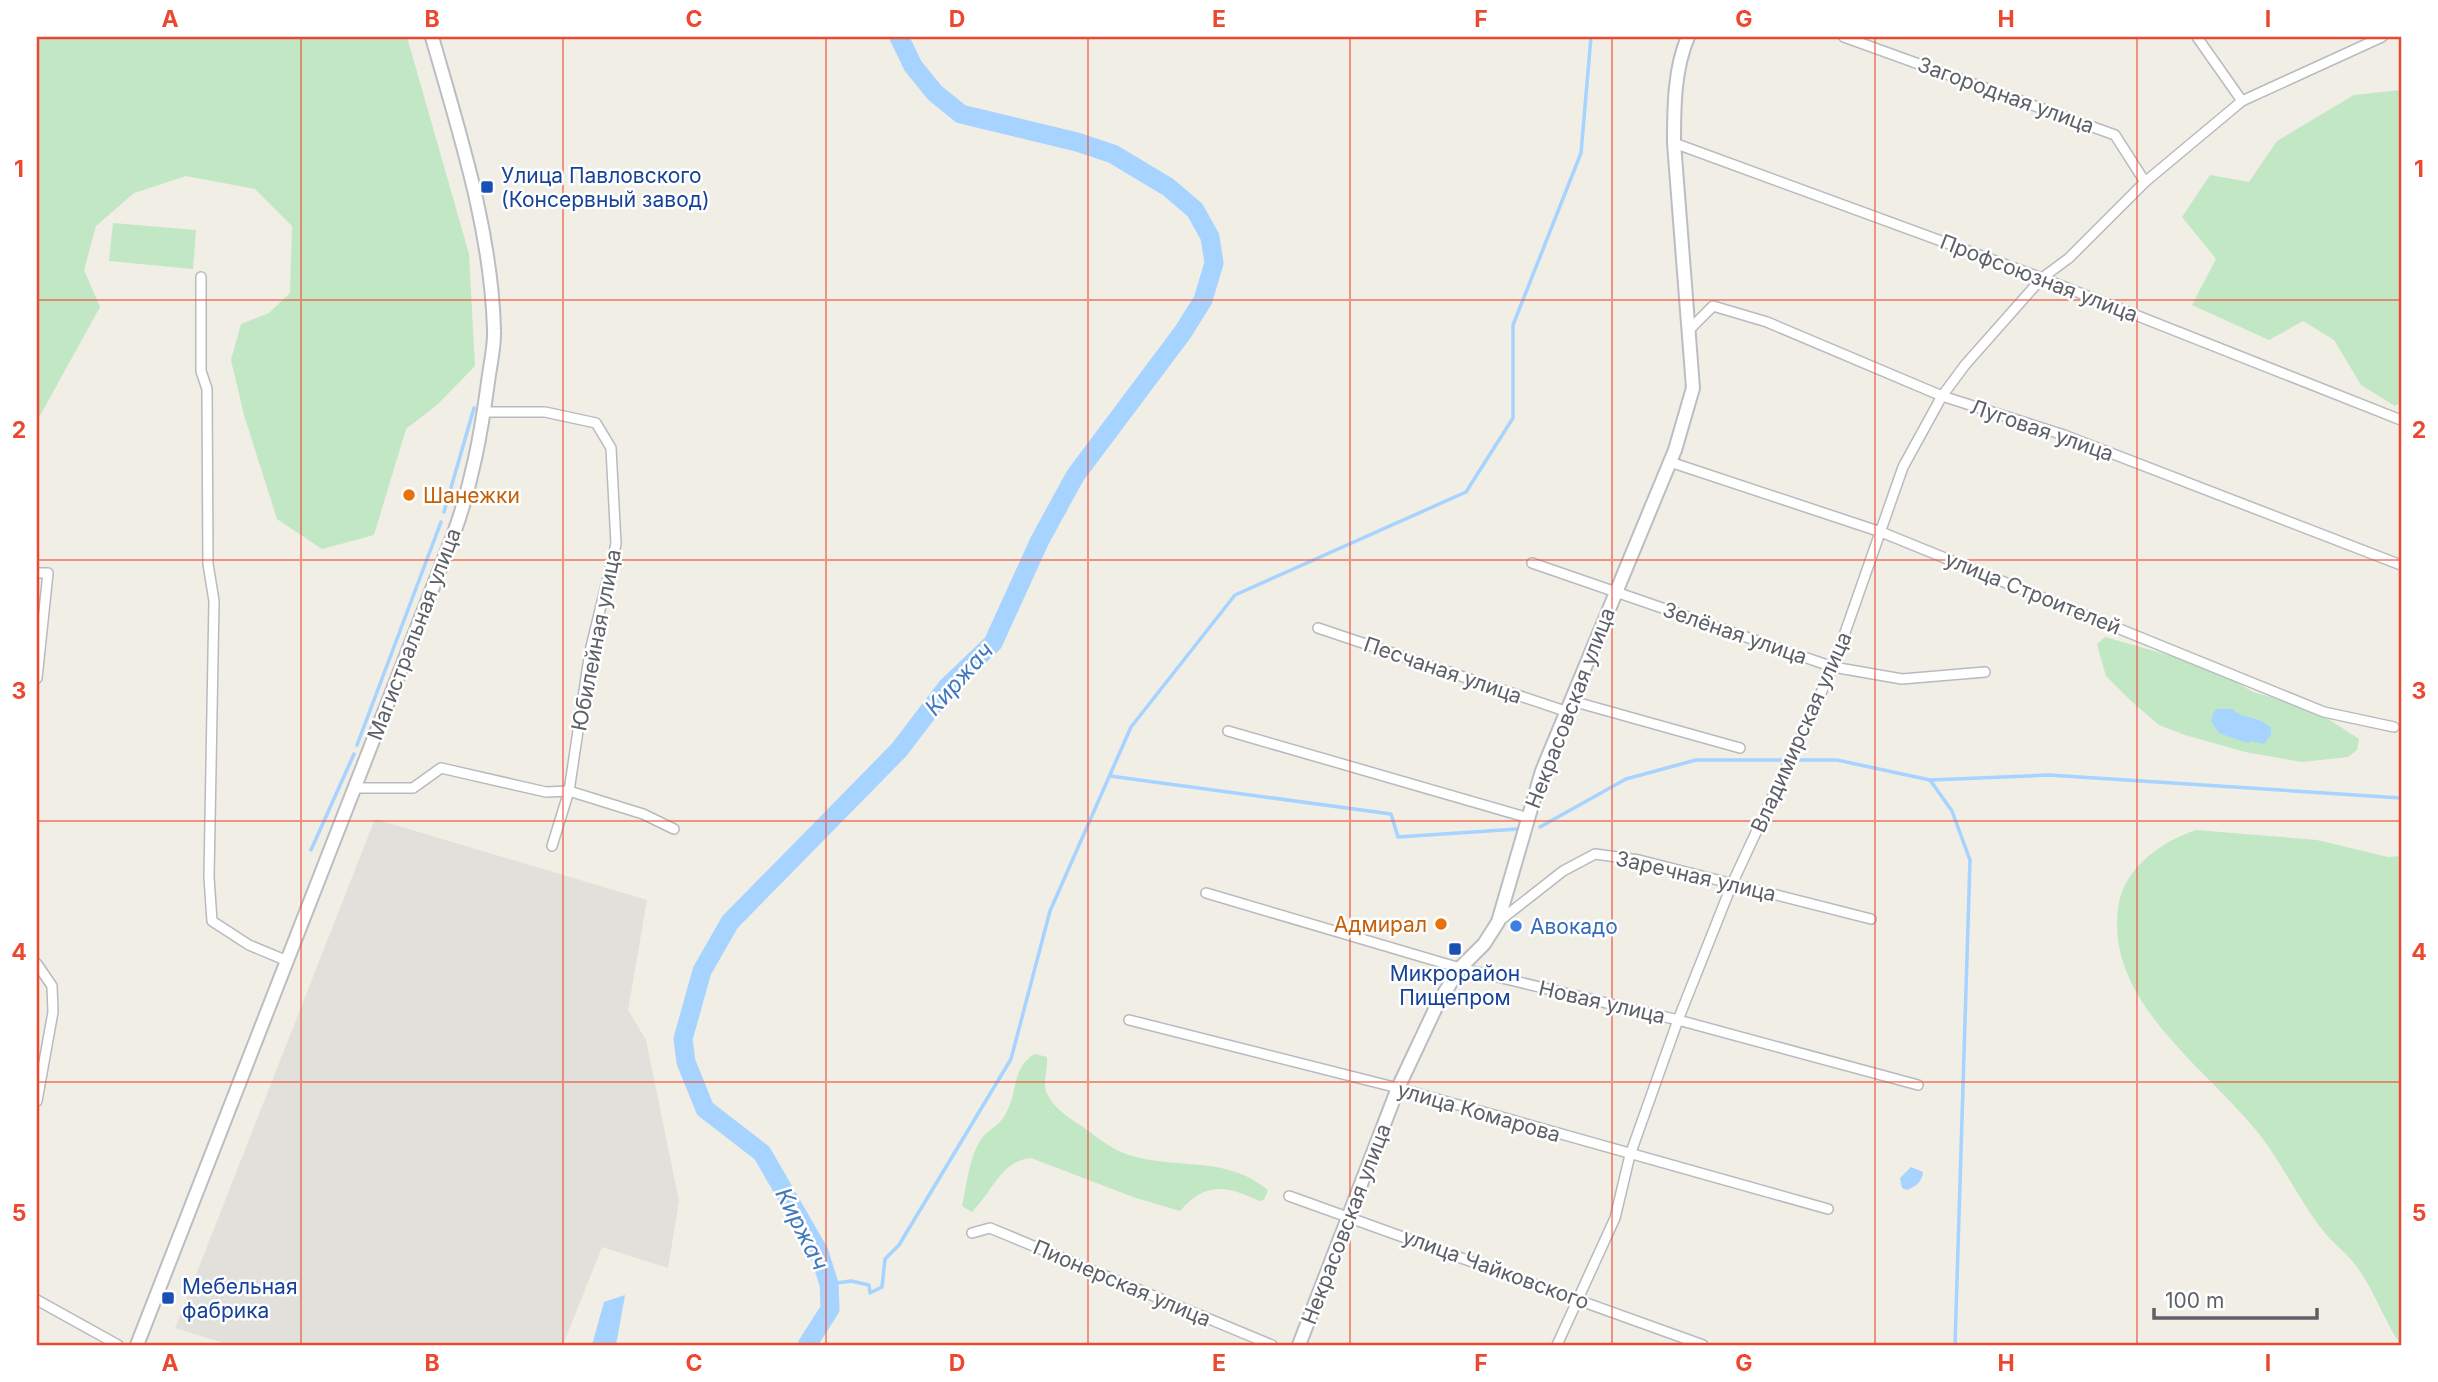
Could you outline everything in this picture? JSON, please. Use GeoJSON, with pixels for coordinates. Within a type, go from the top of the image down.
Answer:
{"type":"FeatureCollection","features":[{"type":"Feature","properties":{"kind":"street","name":"Магистральная улица"},"geometry":{"type":"LineString","coordinates":[[137,1345],[467,498],[484,412],[495,331],[488,254],[470,172],[432,37]]}},
{"type":"Feature","properties":{"kind":"street","name":"Некрасовская улица"},"geometry":{"type":"LineString","coordinates":[[1299,1345],[1398,1088],[1438,1003],[1460,968],[1485,944],[1498,922],[1542,771],[1670,461],[1693,388],[1691,328],[1674,143],[1674,111],[1683,48],[1688,37]]}},
{"type":"Feature","properties":{"kind":"street","name":"Загородная улица"},"geometry":{"type":"LineString","coordinates":[[1844,37],[2115,135],[2145,182]]}},
{"type":"Feature","properties":{"kind":"street"},"geometry":{"type":"LineString","coordinates":[[2197,37],[2242,101]]}},
{"type":"Feature","properties":{"kind":"street","name":"Владимирская улица"},"geometry":{"type":"LineString","coordinates":[[1557,1345],[1580,1300],[1615,1218],[1630,1155],[1678,1020],[1732,884],[1833,667],[1903,467],[1942,396],[1965,365],[2042,278],[2068,258],[2145,182],[2242,101],[2382,37]]}},
{"type":"Feature","properties":{"kind":"street","name":"Профсоюзная улица"},"geometry":{"type":"LineString","coordinates":[[1674,143],[2042,278],[2401,420]]}},
{"type":"Feature","properties":{"kind":"street"},"geometry":{"type":"LineString","coordinates":[[201,277],[201,371],[207,389],[208,564],[214,601],[209,877],[212,922],[249,946],[285,960]]}},
{"type":"Feature","properties":{"kind":"street","name":"Луговая улица"},"geometry":{"type":"LineString","coordinates":[[1691,328],[1713,306],[1767,322],[1942,396],[2064,435],[2401,565]]}},
{"type":"Feature","properties":{"kind":"street","name":"Юбилейная улица"},"geometry":{"type":"LineString","coordinates":[[484,412],[545,412],[596,423],[611,448],[616,544],[590,651],[569,791],[552,846]]}},
{"type":"Feature","properties":{"kind":"street","name":"улица Строителей"},"geometry":{"type":"LineString","coordinates":[[1670,461],[1881,532],[2324,712],[2395,727]]}},
{"type":"Feature","properties":{"kind":"street","name":"Зелёная улица"},"geometry":{"type":"LineString","coordinates":[[1532,563],[1833,667],[1902,679],[1985,672]]}},
{"type":"Feature","properties":{"kind":"street"},"geometry":{"type":"LineString","coordinates":[[37,573],[48,573],[37,678]]}},
{"type":"Feature","properties":{"kind":"street","name":"Песчаная улица"},"geometry":{"type":"LineString","coordinates":[[1318,628],[1570,706],[1740,748]]}},
{"type":"Feature","properties":{"kind":"street"},"geometry":{"type":"LineString","coordinates":[[1228,731],[1529,818]]}},
{"type":"Feature","properties":{"kind":"street"},"geometry":{"type":"LineString","coordinates":[[355,788],[414,788],[441,768],[546,792],[569,791],[643,814],[674,829]]}},
{"type":"Feature","properties":{"kind":"street","name":"Заречная улица"},"geometry":{"type":"LineString","coordinates":[[1498,922],[1563,871],[1595,854],[1639,860],[1871,919]]}},
{"type":"Feature","properties":{"kind":"street","name":"Новая улица"},"geometry":{"type":"LineString","coordinates":[[1206,893],[1460,968],[1678,1020],[1918,1086]]}},
{"type":"Feature","properties":{"kind":"street"},"geometry":{"type":"LineString","coordinates":[[37,964],[52,986],[52,1012],[37,1101]]}},
{"type":"Feature","properties":{"kind":"street","name":"улица Комарова"},"geometry":{"type":"LineString","coordinates":[[1129,1020],[1398,1088],[1828,1209]]}},
{"type":"Feature","properties":{"kind":"street","name":"улица Чайковского"},"geometry":{"type":"LineString","coordinates":[[1289,1196],[1703,1345]]}},
{"type":"Feature","properties":{"kind":"street","name":"Пионерская улица"},"geometry":{"type":"LineString","coordinates":[[972,1233],[990,1228],[1272,1345]]}},
{"type":"Feature","properties":{"kind":"street"},"geometry":{"type":"LineString","coordinates":[[37,1300],[118,1345]]}},
{"type":"Feature","properties":{"kind":"shaded area"},"geometry":{"type":"Polygon","coordinates":[[[375,819],[647,900],[628,1010],[646,1040],[679,1201],[668,1268],[602,1247],[563,1345],[230,1345],[175,1328],[375,819]]]}},
{"type":"Feature","properties":{"kind":"green space"},"geometry":{"type":"Polygon","coordinates":[[[37,37],[407,37],[469,254],[475,366],[438,404],[406,429],[374,535],[322,549],[277,519],[244,415],[231,360],[241,324],[269,313],[290,293],[292,226],[255,189],[186,176],[134,193],[96,226],[84,270],[100,307],[37,421],[37,37]]]}},
{"type":"Feature","properties":{"kind":"green space"},"geometry":{"type":"Polygon","coordinates":[[[2401,90],[2401,402],[2395,406],[2361,385],[2334,340],[2303,321],[2269,340],[2192,305],[2216,259],[2182,217],[2210,175],[2249,182],[2277,141],[2354,95],[2401,90]]]}},
{"type":"Feature","properties":{"kind":"green space"},"geometry":{"type":"Polygon","coordinates":[[[113,223],[196,230],[193,269],[109,261],[113,223]]]}},
{"type":"Feature","properties":{"kind":"green space"},"geometry":{"type":"Polygon","coordinates":[[[2105,637],[2210,667],[2253,692],[2311,708],[2359,739],[2357,750],[2348,757],[2302,762],[2245,752],[2159,725],[2106,676],[2097,644],[2105,637]]]}},
{"type":"Feature","properties":{"kind":"green space"},"geometry":{"type":"Polygon","coordinates":[[[2196,830],[2317,840],[2388,857],[2401,856],[2401,1345],[2363,1276],[2316,1221],[2263,1139],[2165,1032],[2143,1003],[2127,972],[2118,939],[2119,903],[2123,890],[2129,878],[2148,857],[2171,841],[2196,830]]]}},
{"type":"Feature","properties":{"kind":"green space"},"geometry":{"type":"Polygon","coordinates":[[[1035,1054],[1047,1057],[1046,1090],[1054,1104],[1111,1147],[1147,1159],[1235,1172],[1268,1190],[1264,1200],[1259,1201],[1226,1189],[1217,1189],[1198,1195],[1180,1211],[1133,1197],[1031,1158],[1012,1164],[972,1212],[962,1206],[971,1162],[978,1145],[1003,1118],[1022,1066],[1035,1054]]]}},
{"type":"Feature","properties":{"kind":"water"},"geometry":{"type":"Polygon","coordinates":[[[2217,709],[2232,709],[2241,715],[2261,721],[2271,728],[2271,735],[2264,744],[2251,741],[2248,743],[2219,733],[2211,721],[2217,709]]]}},
{"type":"Feature","properties":{"kind":"water"},"geometry":{"type":"Polygon","coordinates":[[[1911,1167],[1923,1172],[1918,1183],[1907,1190],[1902,1188],[1900,1178],[1911,1167]]]}},
{"type":"Feature","properties":{"kind":"water"},"geometry":{"type":"Polygon","coordinates":[[[625,1295],[616,1345],[592,1345],[604,1302],[625,1295]]]}},
{"type":"Feature","properties":{"kind":"waterway","name":"Киржач"},"geometry":{"type":"LineString","coordinates":[[807,1345],[830,1309],[829,1284],[819,1252],[762,1153],[705,1109],[686,1062],[683,1039],[702,971],[730,922],[899,750],[947,687],[993,643],[1040,540],[1075,476],[1183,332],[1203,300],[1214,263],[1210,237],[1195,210],[1168,187],[1113,154],[1077,142],[961,114],[935,93],[913,66],[899,37]]}},
{"type":"Feature","properties":{"kind":"waterway"},"geometry":{"type":"LineString","coordinates":[[829,1284],[851,1281],[869,1285],[870,1293],[882,1287],[885,1259],[899,1245],[1011,1059],[1050,911],[1131,727],[1235,595],[1466,492],[1513,418],[1513,325],[1581,153],[1591,37]]}},
{"type":"Feature","properties":{"kind":"waterway"},"geometry":{"type":"LineString","coordinates":[[444,512],[474,408]]}},
{"type":"Feature","properties":{"kind":"waterway"},"geometry":{"type":"LineString","coordinates":[[357,745],[441,522]]}},
{"type":"Feature","properties":{"kind":"waterway"},"geometry":{"type":"LineString","coordinates":[[311,850],[354,754]]}},
{"type":"Feature","properties":{"kind":"waterway"},"geometry":{"type":"LineString","coordinates":[[1540,827],[1626,779],[1696,760],[1837,760],[1930,780],[2049,775],[2401,798]]}},
{"type":"Feature","properties":{"kind":"waterway"},"geometry":{"type":"LineString","coordinates":[[1110,776],[1391,814],[1398,837],[1518,829]]}},
{"type":"Feature","properties":{"kind":"waterway"},"geometry":{"type":"LineString","coordinates":[[1930,780],[1952,811],[1970,860],[1955,1345]]}},
{"type":"Feature","properties":{"kind":"place","name":"Улица Павловского (Консервный завод)"},"geometry":{"type":"Point","coordinates":[487,187]}},
{"type":"Feature","properties":{"kind":"place","name":"Шанежки"},"geometry":{"type":"Point","coordinates":[409,495]}},
{"type":"Feature","properties":{"kind":"place","name":"Адмирал"},"geometry":{"type":"Point","coordinates":[1441,924]}},
{"type":"Feature","properties":{"kind":"place","name":"Авокадо"},"geometry":{"type":"Point","coordinates":[1516,926]}},
{"type":"Feature","properties":{"kind":"place","name":"Микрорайон Пищепром"},"geometry":{"type":"Point","coordinates":[1455,949]}},
{"type":"Feature","properties":{"kind":"place","name":"Мебельная фабрика"},"geometry":{"type":"Point","coordinates":[168,1298]}}]}
